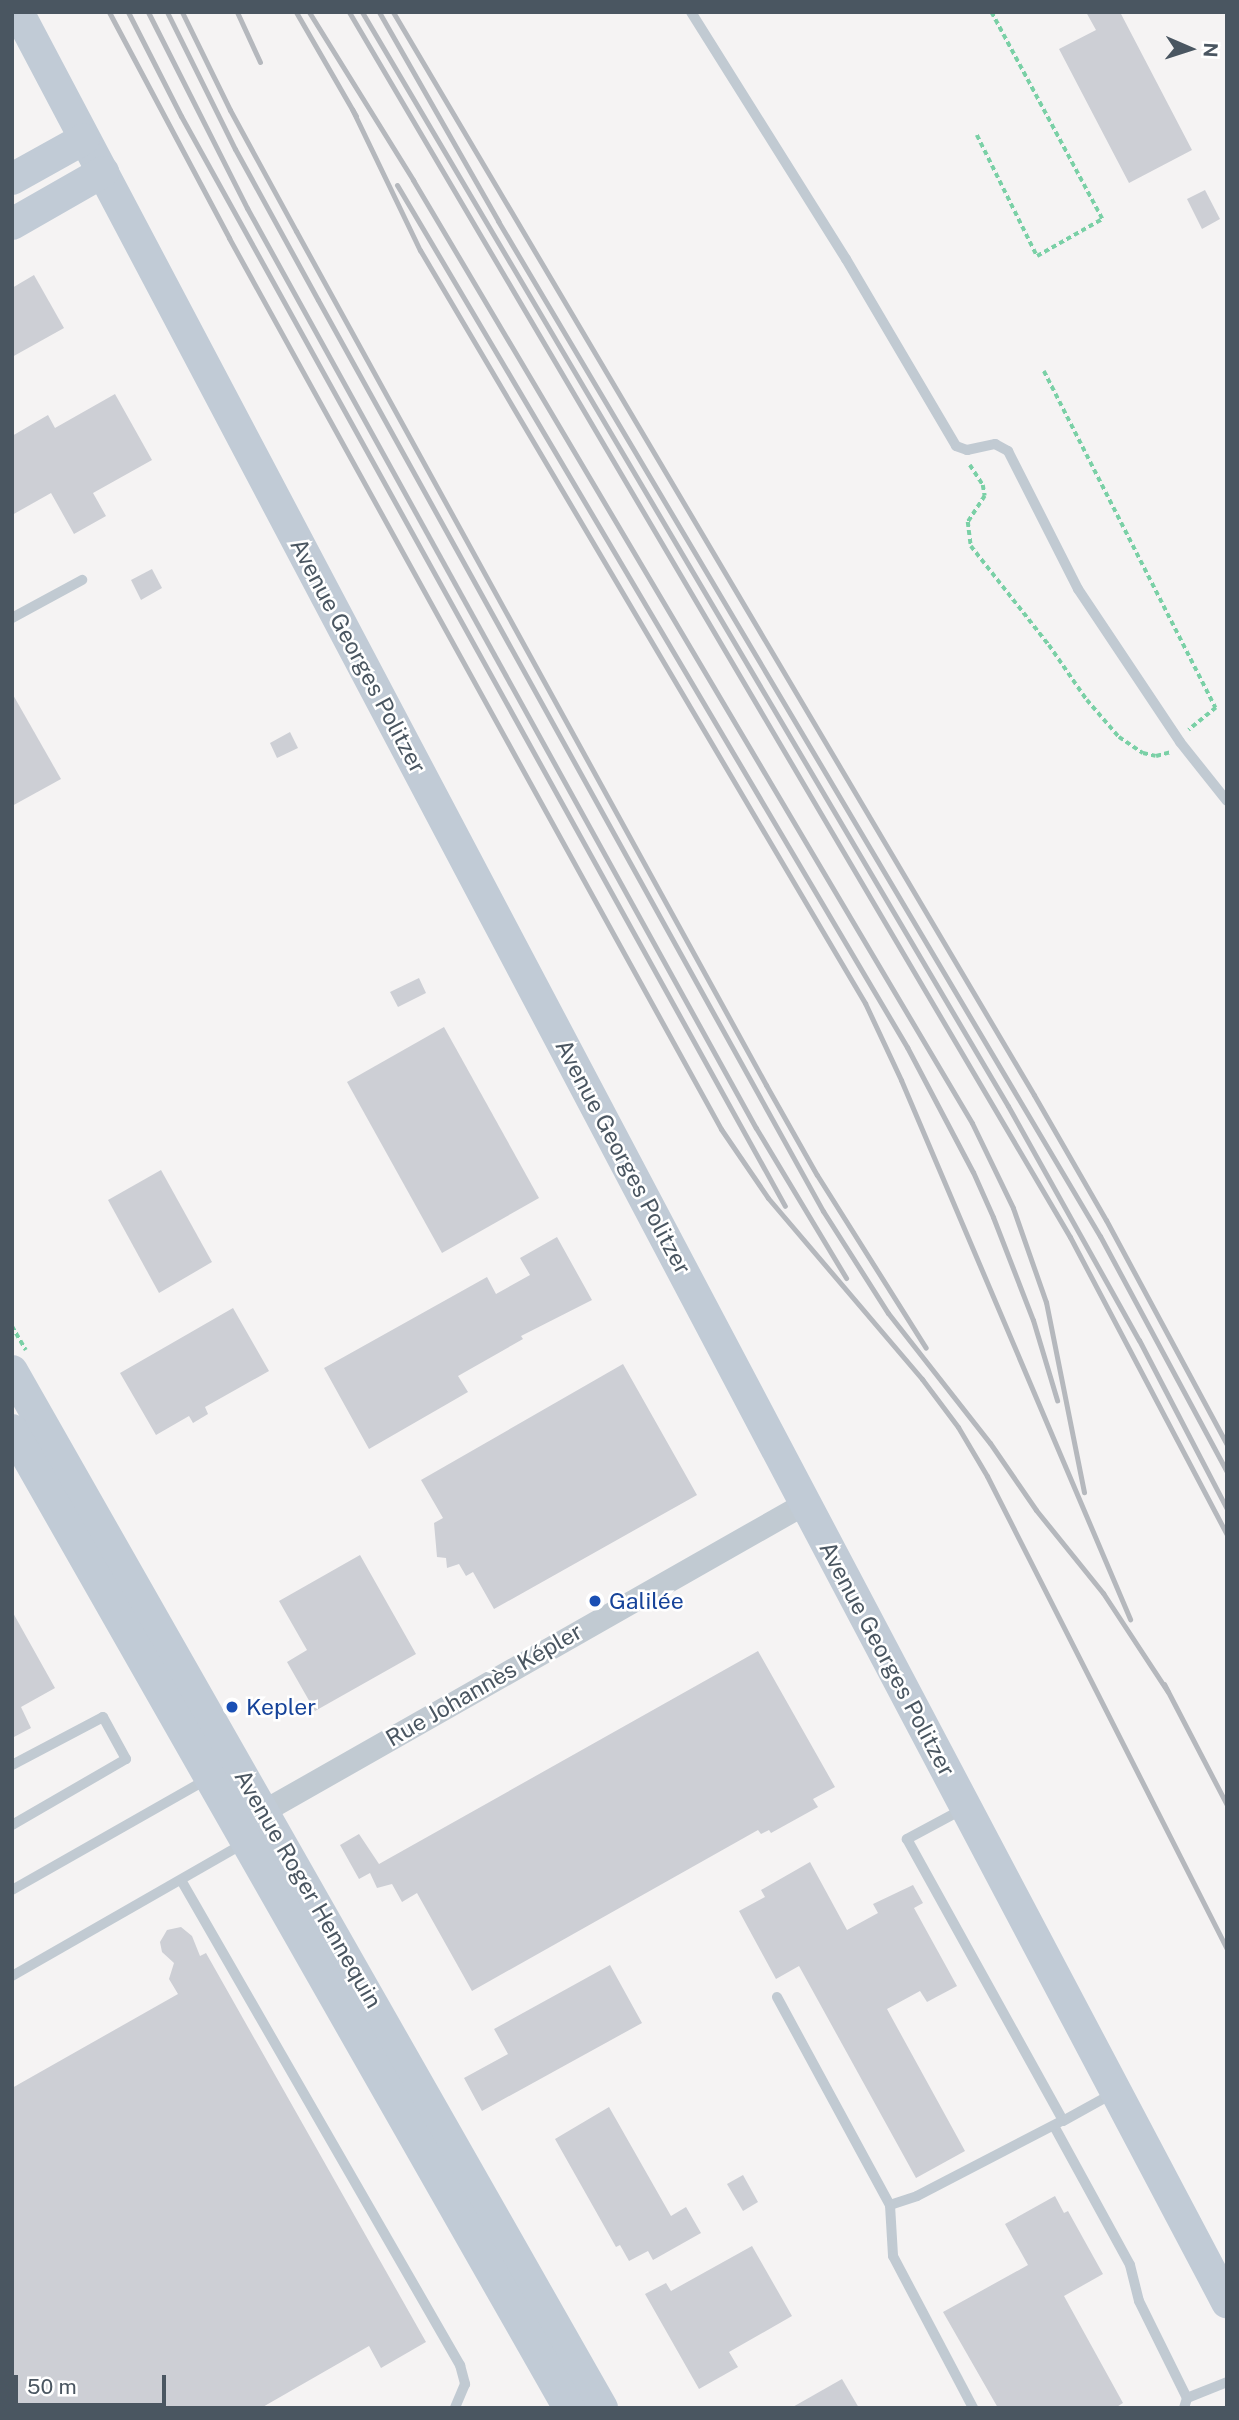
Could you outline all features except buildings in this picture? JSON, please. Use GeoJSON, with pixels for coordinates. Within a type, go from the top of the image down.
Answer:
{"type":"FeatureCollection","features":[{"type":"Feature","properties":{"kind":"street","name":"Avenue Georges Politzer"},"geometry":{"type":"LineString","coordinates":[[18,12],[1227,2302]]}},
{"type":"Feature","properties":{"kind":"street"},"geometry":{"type":"LineString","coordinates":[[12,178],[84,138]]}},
{"type":"Feature","properties":{"kind":"street"},"geometry":{"type":"LineString","coordinates":[[12,224],[103,172]]}},
{"type":"Feature","properties":{"kind":"street","name":"Avenue Roger Hennequin"},"geometry":{"type":"LineString","coordinates":[[12,1371],[249,1826],[569,2408]]}},
{"type":"Feature","properties":{"kind":"street","name":"Avenue Roger Hennequin"},"geometry":{"type":"LineString","coordinates":[[12,1430],[210,1778],[249,1826],[602,2408]]}},
{"type":"Feature","properties":{"kind":"street","name":"Rue Johannès Képler"},"geometry":{"type":"LineString","coordinates":[[249,1826],[805,1503]]}},
{"type":"Feature","properties":{"kind":"lane"},"geometry":{"type":"LineString","coordinates":[[691,12],[846,259],[956,446],[967,450],[995,444],[1008,451],[1078,589],[1180,742],[1227,801]]}},
{"type":"Feature","properties":{"kind":"lane"},"geometry":{"type":"LineString","coordinates":[[12,618],[82,580]]}},
{"type":"Feature","properties":{"kind":"lane"},"geometry":{"type":"LineString","coordinates":[[12,1765],[103,1717],[127,1759],[12,1825]]}},
{"type":"Feature","properties":{"kind":"lane"},"geometry":{"type":"LineString","coordinates":[[12,1890],[210,1778]]}},
{"type":"Feature","properties":{"kind":"lane"},"geometry":{"type":"LineString","coordinates":[[966,1807],[907,1839],[1130,2265],[1139,2301],[1185,2403],[1227,2382]]}},
{"type":"Feature","properties":{"kind":"lane"},"geometry":{"type":"LineString","coordinates":[[12,1976],[181,1880],[249,1826]]}},
{"type":"Feature","properties":{"kind":"lane"},"geometry":{"type":"LineString","coordinates":[[181,1880],[460,2364],[465,2384],[455,2408]]}},
{"type":"Feature","properties":{"kind":"lane"},"geometry":{"type":"LineString","coordinates":[[777,1997],[890,2206],[893,2256],[973,2408]]}},
{"type":"Feature","properties":{"kind":"lane"},"geometry":{"type":"LineString","coordinates":[[890,2206],[918,2196],[1116,2091]]}},
{"type":"Feature","properties":{"kind":"path"},"geometry":{"type":"LineString","coordinates":[[977,135],[1037,256],[1102,219],[991,12]]}},
{"type":"Feature","properties":{"kind":"railway"},"geometry":{"type":"LineString","coordinates":[[109,12],[229,238],[721,1129],[768,1198],[922,1379],[958,1427],[987,1476],[1227,1949]]}},
{"type":"Feature","properties":{"kind":"railway"},"geometry":{"type":"LineString","coordinates":[[128,12],[181,116],[785,1206]]}},
{"type":"Feature","properties":{"kind":"railway"},"geometry":{"type":"LineString","coordinates":[[148,12],[247,208],[756,1128],[846,1278]]}},
{"type":"Feature","properties":{"kind":"railway"},"geometry":{"type":"LineString","coordinates":[[167,12],[235,149],[823,1211],[888,1313],[990,1443],[1036,1510],[1103,1593],[1168,1692]]}},
{"type":"Feature","properties":{"kind":"railway"},"geometry":{"type":"LineString","coordinates":[[182,12],[230,110],[766,1085],[817,1175],[926,1348]]}},
{"type":"Feature","properties":{"kind":"railway"},"geometry":{"type":"LineString","coordinates":[[237,12],[260,62]]}},
{"type":"Feature","properties":{"kind":"railway"},"geometry":{"type":"LineString","coordinates":[[296,12],[356,116]]}},
{"type":"Feature","properties":{"kind":"railway"},"geometry":{"type":"LineString","coordinates":[[309,12],[413,180],[972,1123],[1013,1208],[1046,1302],[1084,1492]]}},
{"type":"Feature","properties":{"kind":"railway"},"geometry":{"type":"LineString","coordinates":[[349,12],[1070,1237],[1227,1535]]}},
{"type":"Feature","properties":{"kind":"railway"},"geometry":{"type":"LineString","coordinates":[[362,12],[1008,1106],[1139,1340],[1227,1509]]}},
{"type":"Feature","properties":{"kind":"railway"},"geometry":{"type":"LineString","coordinates":[[379,12],[498,221],[1100,1236],[1227,1472]]}},
{"type":"Feature","properties":{"kind":"railway"},"geometry":{"type":"LineString","coordinates":[[393,12],[1034,1095],[1106,1220],[1227,1445]]}},
{"type":"Feature","properties":{"kind":"railway"},"geometry":{"type":"LineString","coordinates":[[352,109],[420,250],[865,1003],[901,1080],[1130,1619]]}},
{"type":"Feature","properties":{"kind":"railway"},"geometry":{"type":"LineString","coordinates":[[397,185],[907,1047],[973,1172],[993,1217],[1033,1320],[1057,1400]]}},
{"type":"Feature","properties":{"kind":"railway"},"geometry":{"type":"LineString","coordinates":[[1164,1684],[1227,1805]]}},
{"type":"Feature","properties":{"kind":"place","name":"Galilée"},"geometry":{"type":"Point","coordinates":[595,1601]}},
{"type":"Feature","properties":{"kind":"place","name":"Kepler"},"geometry":{"type":"Point","coordinates":[232,1707]}}]}
